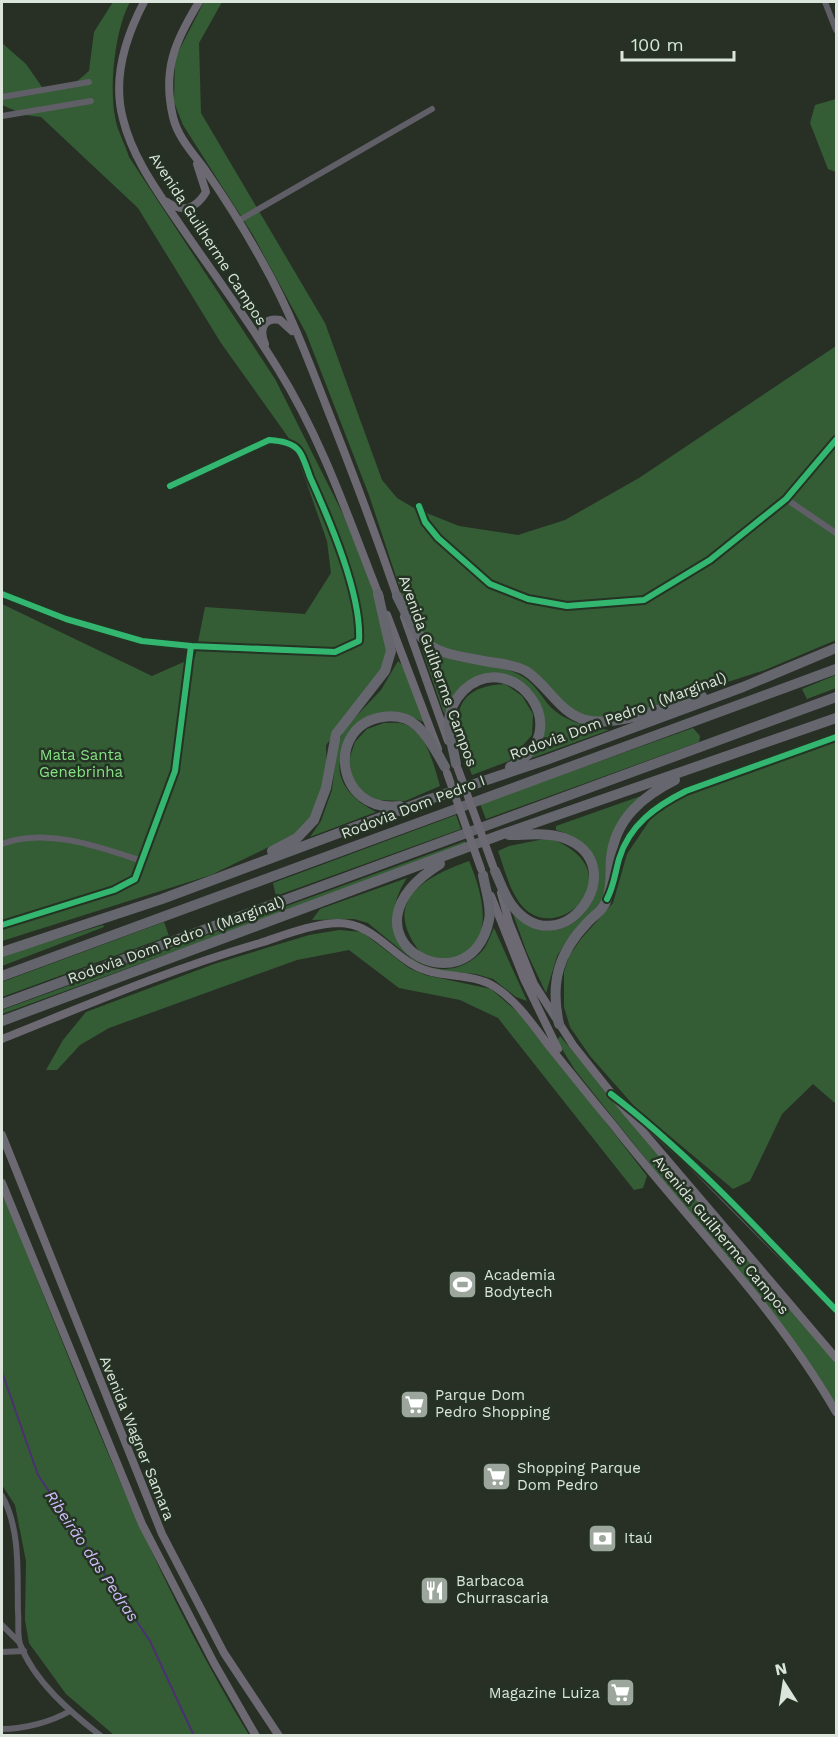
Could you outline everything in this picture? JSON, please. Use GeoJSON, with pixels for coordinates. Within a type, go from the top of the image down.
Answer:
{"type":"FeatureCollection","features":[{"type":"Feature","properties":{"kind":"highway"},"geometry":{"type":"LineString","coordinates":[[162,899],[281,847],[308,828],[323,798],[336,734],[381,680],[389,660],[389,635],[378,594]]}},
{"type":"Feature","properties":{"kind":"highway"},"geometry":{"type":"LineString","coordinates":[[397,596],[413,628],[431,648],[457,657],[525,671],[552,698],[585,720],[621,719],[670,704],[743,687]]}},
{"type":"Feature","properties":{"kind":"highway","name":"Rodovia Dom Pedro I (Marginal)"},"geometry":{"type":"LineString","coordinates":[[2,951],[162,899],[430,799],[546,760],[743,687],[837,648]]}},
{"type":"Feature","properties":{"kind":"highway","name":"Rodovia Dom Pedro I"},"geometry":{"type":"LineString","coordinates":[[2,976],[837,669]]}},
{"type":"Feature","properties":{"kind":"highway"},"geometry":{"type":"LineString","coordinates":[[452,768],[449,726],[455,700],[470,685],[480,681],[503,679],[515,682],[536,704],[540,725],[538,740],[525,758],[484,780]]}},
{"type":"Feature","properties":{"kind":"highway"},"geometry":{"type":"LineString","coordinates":[[2,1004],[837,697]]}},
{"type":"Feature","properties":{"kind":"highway"},"geometry":{"type":"LineString","coordinates":[[430,799],[388,807],[377,806],[359,796],[349,782],[345,769],[348,743],[357,730],[374,718],[402,717],[425,734],[452,768]]}},
{"type":"Feature","properties":{"kind":"highway","name":"Rodovia Dom Pedro I (Marginal)"},"geometry":{"type":"LineString","coordinates":[[2,1021],[500,835],[837,718]]}},
{"type":"Feature","properties":{"kind":"highway"},"geometry":{"type":"LineString","coordinates":[[559,1024],[555,997],[557,968],[565,950],[600,911],[607,899],[612,851],[626,817],[653,791],[713,762]]}},
{"type":"Feature","properties":{"kind":"highway"},"geometry":{"type":"LineString","coordinates":[[494,868],[512,904],[538,924],[562,923],[585,908],[594,882],[593,870],[587,857],[566,839],[554,835],[500,835]]}},
{"type":"Feature","properties":{"kind":"highway"},"geometry":{"type":"LineString","coordinates":[[467,849],[429,871],[405,892],[398,908],[398,926],[404,943],[413,954],[435,964],[447,964],[462,959],[476,948],[486,933],[490,918],[482,872]]}},
{"type":"Feature","properties":{"kind":"highway"},"geometry":{"type":"LineString","coordinates":[[2,969],[67,952]]}},
{"type":"Feature","properties":{"kind":"main road","name":"Avenida Guilherme Campos"},"geometry":{"type":"LineString","coordinates":[[144,2],[122,56],[119,96],[129,139],[158,193],[271,357],[324,455],[378,594],[494,868],[521,953],[534,984],[559,1024],[612,1094],[837,1358]]}},
{"type":"Feature","properties":{"kind":"main road","name":"Avenida Guilherme Campos"},"geometry":{"type":"LineString","coordinates":[[196,4],[179,34],[173,51],[169,94],[174,119],[193,154],[238,221],[263,264],[305,352],[397,596],[452,768],[482,872],[524,979],[552,1040],[577,1080]]}},
{"type":"Feature","properties":{"kind":"main road"},"geometry":{"type":"LineString","coordinates":[[158,193],[174,207],[182,209],[194,207],[202,199],[206,192],[193,154]]}},
{"type":"Feature","properties":{"kind":"main road"},"geometry":{"type":"LineString","coordinates":[[271,357],[262,331],[263,325],[270,319],[280,320],[290,327],[305,352]]}},
{"type":"Feature","properties":{"kind":"main road","name":"Avenida Guilherme Campos"},"geometry":{"type":"LineString","coordinates":[[2,1041],[212,957],[323,925],[355,925],[368,930],[396,954],[426,972],[476,979],[493,986],[526,1016],[786,1334],[837,1412]]}},
{"type":"Feature","properties":{"kind":"main road","name":"Avenida Wagner Samara"},"geometry":{"type":"LineString","coordinates":[[2,1135],[162,1534],[224,1653],[279,1736]]}},
{"type":"Feature","properties":{"kind":"main road","name":"Avenida Wagner Samara"},"geometry":{"type":"LineString","coordinates":[[2,1183],[142,1524],[214,1663],[256,1736]]}},
{"type":"Feature","properties":{"kind":"street"},"geometry":{"type":"LineString","coordinates":[[825,2],[837,30]]}},
{"type":"Feature","properties":{"kind":"street"},"geometry":{"type":"LineString","coordinates":[[2,97],[89,82]]}},
{"type":"Feature","properties":{"kind":"street"},"geometry":{"type":"LineString","coordinates":[[2,116],[91,101]]}},
{"type":"Feature","properties":{"kind":"street"},"geometry":{"type":"LineString","coordinates":[[238,221],[432,109]]}},
{"type":"Feature","properties":{"kind":"street"},"geometry":{"type":"LineString","coordinates":[[2,594],[66,619],[142,640],[191,646],[335,652],[359,640],[360,625],[326,512],[298,450],[284,441],[269,440],[170,486]]}},
{"type":"Feature","properties":{"kind":"street"},"geometry":{"type":"LineString","coordinates":[[419,507],[425,522],[438,538],[490,584],[528,599],[567,606],[644,600],[710,560],[786,499],[837,440]]}},
{"type":"Feature","properties":{"kind":"street"},"geometry":{"type":"LineString","coordinates":[[786,499],[837,533]]}},
{"type":"Feature","properties":{"kind":"street"},"geometry":{"type":"LineString","coordinates":[[2,925],[114,890],[135,879],[175,771],[191,646]]}},
{"type":"Feature","properties":{"kind":"street"},"geometry":{"type":"LineString","coordinates":[[607,899],[624,845],[638,824],[663,802],[686,791],[837,737]]}},
{"type":"Feature","properties":{"kind":"street"},"geometry":{"type":"LineString","coordinates":[[2,844],[22,839],[56,839],[102,847],[142,861]]}},
{"type":"Feature","properties":{"kind":"street"},"geometry":{"type":"LineString","coordinates":[[612,1094],[685,1158],[837,1310]]}},
{"type":"Feature","properties":{"kind":"street"},"geometry":{"type":"LineString","coordinates":[[2,1496],[8,1507],[16,1553],[19,1642]]}},
{"type":"Feature","properties":{"kind":"street"},"geometry":{"type":"LineString","coordinates":[[2,1625],[19,1642],[32,1665],[70,1711],[101,1736]]}},
{"type":"Feature","properties":{"kind":"street"},"geometry":{"type":"LineString","coordinates":[[2,1652],[24,1651]]}},
{"type":"Feature","properties":{"kind":"street"},"geometry":{"type":"LineString","coordinates":[[2,1729],[16,1729],[70,1711]]}},
{"type":"Feature","properties":{"kind":"street"},"geometry":{"type":"LineString","coordinates":[[16,1729],[21,1736]]}},
{"type":"Feature","properties":{"kind":"green space","name":"Mata Santa Genebrinha"},"geometry":{"type":"Polygon","coordinates":[[[113,2],[130,2],[120,27],[113,74],[113,104],[116,122],[129,157],[275,379],[365,558],[391,651],[381,680],[326,745],[327,782],[308,828],[211,875],[2,941],[2,604],[152,676],[195,657],[205,607],[305,614],[331,573],[327,541],[293,444],[221,343],[138,208],[41,117],[25,115],[2,105],[2,43],[26,64],[42,87],[68,89],[89,71],[94,32],[113,2]]]}},
{"type":"Feature","properties":{"kind":"green space"},"geometry":{"type":"Polygon","coordinates":[[[204,2],[222,2],[199,43],[201,113],[325,323],[382,480],[397,498],[414,508],[459,526],[518,535],[565,520],[639,478],[836,346],[836,640],[765,670],[607,721],[577,715],[530,675],[449,655],[413,628],[369,495],[306,333],[253,235],[183,125],[174,102],[175,58],[204,2]]]}},
{"type":"Feature","properties":{"kind":"green space"},"geometry":{"type":"Polygon","coordinates":[[[836,99],[836,172],[828,169],[810,123],[815,105],[836,99]]]}},
{"type":"Feature","properties":{"kind":"green space"},"geometry":{"type":"Polygon","coordinates":[[[425,649],[449,659],[495,667],[518,674],[531,683],[560,715],[583,725],[609,730],[532,758],[541,736],[542,718],[538,701],[530,689],[512,677],[471,685],[456,694],[444,714],[422,650],[425,649]]]}},
{"type":"Feature","properties":{"kind":"green space"},"geometry":{"type":"Polygon","coordinates":[[[398,661],[402,665],[426,723],[401,713],[368,717],[346,746],[339,766],[343,783],[348,790],[361,803],[376,812],[310,837],[321,821],[332,790],[337,746],[345,728],[381,690],[398,661]]]}},
{"type":"Feature","properties":{"kind":"green space"},"geometry":{"type":"Polygon","coordinates":[[[836,675],[836,688],[807,699],[802,689],[836,675]]]}},
{"type":"Feature","properties":{"kind":"green space"},"geometry":{"type":"Polygon","coordinates":[[[505,684],[522,696],[533,714],[532,735],[509,761],[472,775],[458,729],[458,715],[462,703],[471,694],[485,687],[505,684]]]}},
{"type":"Feature","properties":{"kind":"green space"},"geometry":{"type":"Polygon","coordinates":[[[384,723],[404,724],[418,734],[428,750],[440,786],[405,801],[373,800],[354,784],[349,760],[355,742],[367,729],[384,723]]]}},
{"type":"Feature","properties":{"kind":"green space"},"geometry":{"type":"Polygon","coordinates":[[[693,728],[700,736],[699,742],[486,819],[480,804],[693,728]]]}},
{"type":"Feature","properties":{"kind":"green space"},"geometry":{"type":"Polygon","coordinates":[[[836,741],[836,1104],[813,1084],[782,1114],[750,1181],[733,1189],[635,1107],[590,1056],[570,1027],[564,1007],[564,972],[569,956],[581,939],[613,903],[627,854],[654,814],[687,795],[836,741]]]}},
{"type":"Feature","properties":{"kind":"green space"},"geometry":{"type":"Polygon","coordinates":[[[641,796],[621,817],[605,897],[567,940],[557,956],[546,993],[527,953],[513,914],[536,928],[558,929],[577,920],[591,904],[597,884],[595,862],[582,843],[556,830],[556,826],[641,796]]]}},
{"type":"Feature","properties":{"kind":"green space"},"geometry":{"type":"Polygon","coordinates":[[[456,815],[461,829],[276,896],[273,883],[456,815]]]}},
{"type":"Feature","properties":{"kind":"green space"},"geometry":{"type":"Polygon","coordinates":[[[549,838],[575,853],[588,870],[588,887],[580,903],[566,914],[549,918],[532,914],[517,899],[498,851],[509,846],[549,838]]]}},
{"type":"Feature","properties":{"kind":"green space"},"geometry":{"type":"Polygon","coordinates":[[[465,841],[466,845],[2,1014],[2,1010],[465,841]]]}},
{"type":"Feature","properties":{"kind":"green space"},"geometry":{"type":"Polygon","coordinates":[[[469,861],[482,903],[481,931],[475,943],[465,953],[450,959],[426,959],[412,940],[405,924],[405,910],[410,897],[433,877],[469,861]]]}},
{"type":"Feature","properties":{"kind":"green space"},"geometry":{"type":"Polygon","coordinates":[[[407,878],[396,903],[394,925],[400,944],[412,958],[429,967],[448,969],[466,963],[484,949],[494,928],[527,1001],[516,997],[493,979],[476,974],[424,969],[368,923],[354,919],[312,920],[320,909],[407,878]]]}},
{"type":"Feature","properties":{"kind":"green space"},"geometry":{"type":"Polygon","coordinates":[[[164,922],[169,936],[2,997],[2,982],[164,922]]]}},
{"type":"Feature","properties":{"kind":"green space"},"geometry":{"type":"Polygon","coordinates":[[[103,925],[104,927],[2,966],[2,956],[103,925]]]}},
{"type":"Feature","properties":{"kind":"green space"},"geometry":{"type":"Polygon","coordinates":[[[339,930],[362,932],[409,968],[425,975],[491,989],[528,1021],[647,1176],[643,1188],[634,1190],[498,1018],[460,1000],[399,988],[349,950],[297,960],[109,1028],[80,1045],[57,1070],[46,1070],[63,1040],[86,1012],[214,964],[309,935],[339,930]]]}},
{"type":"Feature","properties":{"kind":"green space"},"geometry":{"type":"Polygon","coordinates":[[[560,1036],[836,1362],[836,1409],[815,1371],[575,1070],[557,1041],[560,1036]]]}},
{"type":"Feature","properties":{"kind":"green space"},"geometry":{"type":"Polygon","coordinates":[[[2,1192],[86,1400],[145,1537],[177,1604],[249,1735],[114,1735],[66,1694],[29,1643],[25,1620],[26,1561],[15,1505],[2,1485],[2,1192]]]}},
{"type":"Feature","properties":{"kind":"waterway","name":"Ribeirão das Pedras"},"geometry":{"type":"LineString","coordinates":[[2,1372],[38,1475],[150,1641],[194,1736]]}},
{"type":"Feature","properties":{"kind":"cycle path"},"geometry":{"type":"LineString","coordinates":[[2,594],[66,619],[142,641],[191,646],[335,652],[359,641],[359,622],[343,558],[304,460],[296,448],[286,443],[269,440],[170,486]]}},
{"type":"Feature","properties":{"kind":"cycle path"},"geometry":{"type":"LineString","coordinates":[[419,506],[425,522],[438,538],[490,584],[528,599],[567,606],[644,600],[710,560],[786,499],[836,440]]}},
{"type":"Feature","properties":{"kind":"cycle path"},"geometry":{"type":"LineString","coordinates":[[2,925],[114,890],[135,879],[175,771],[191,646]]}},
{"type":"Feature","properties":{"kind":"cycle path"},"geometry":{"type":"LineString","coordinates":[[607,899],[619,859],[629,836],[654,810],[686,791],[836,737]]}},
{"type":"Feature","properties":{"kind":"cycle path"},"geometry":{"type":"LineString","coordinates":[[611,1094],[699,1170],[836,1310]]}},
{"type":"Feature","properties":{"kind":"place","name":"Academia Bodytech"},"geometry":{"type":"Point","coordinates":[463,1284]}},
{"type":"Feature","properties":{"kind":"place","name":"Parque Dom Pedro Shopping"},"geometry":{"type":"Point","coordinates":[414,1404]}},
{"type":"Feature","properties":{"kind":"place","name":"Shopping Parque Dom Pedro"},"geometry":{"type":"Point","coordinates":[496,1477]}},
{"type":"Feature","properties":{"kind":"place","name":"Itaú"},"geometry":{"type":"Point","coordinates":[603,1538]}},
{"type":"Feature","properties":{"kind":"place","name":"Barbacoa Churrascaria"},"geometry":{"type":"Point","coordinates":[435,1590]}},
{"type":"Feature","properties":{"kind":"place","name":"Magazine Luiza"},"geometry":{"type":"Point","coordinates":[621,1693]}}]}
